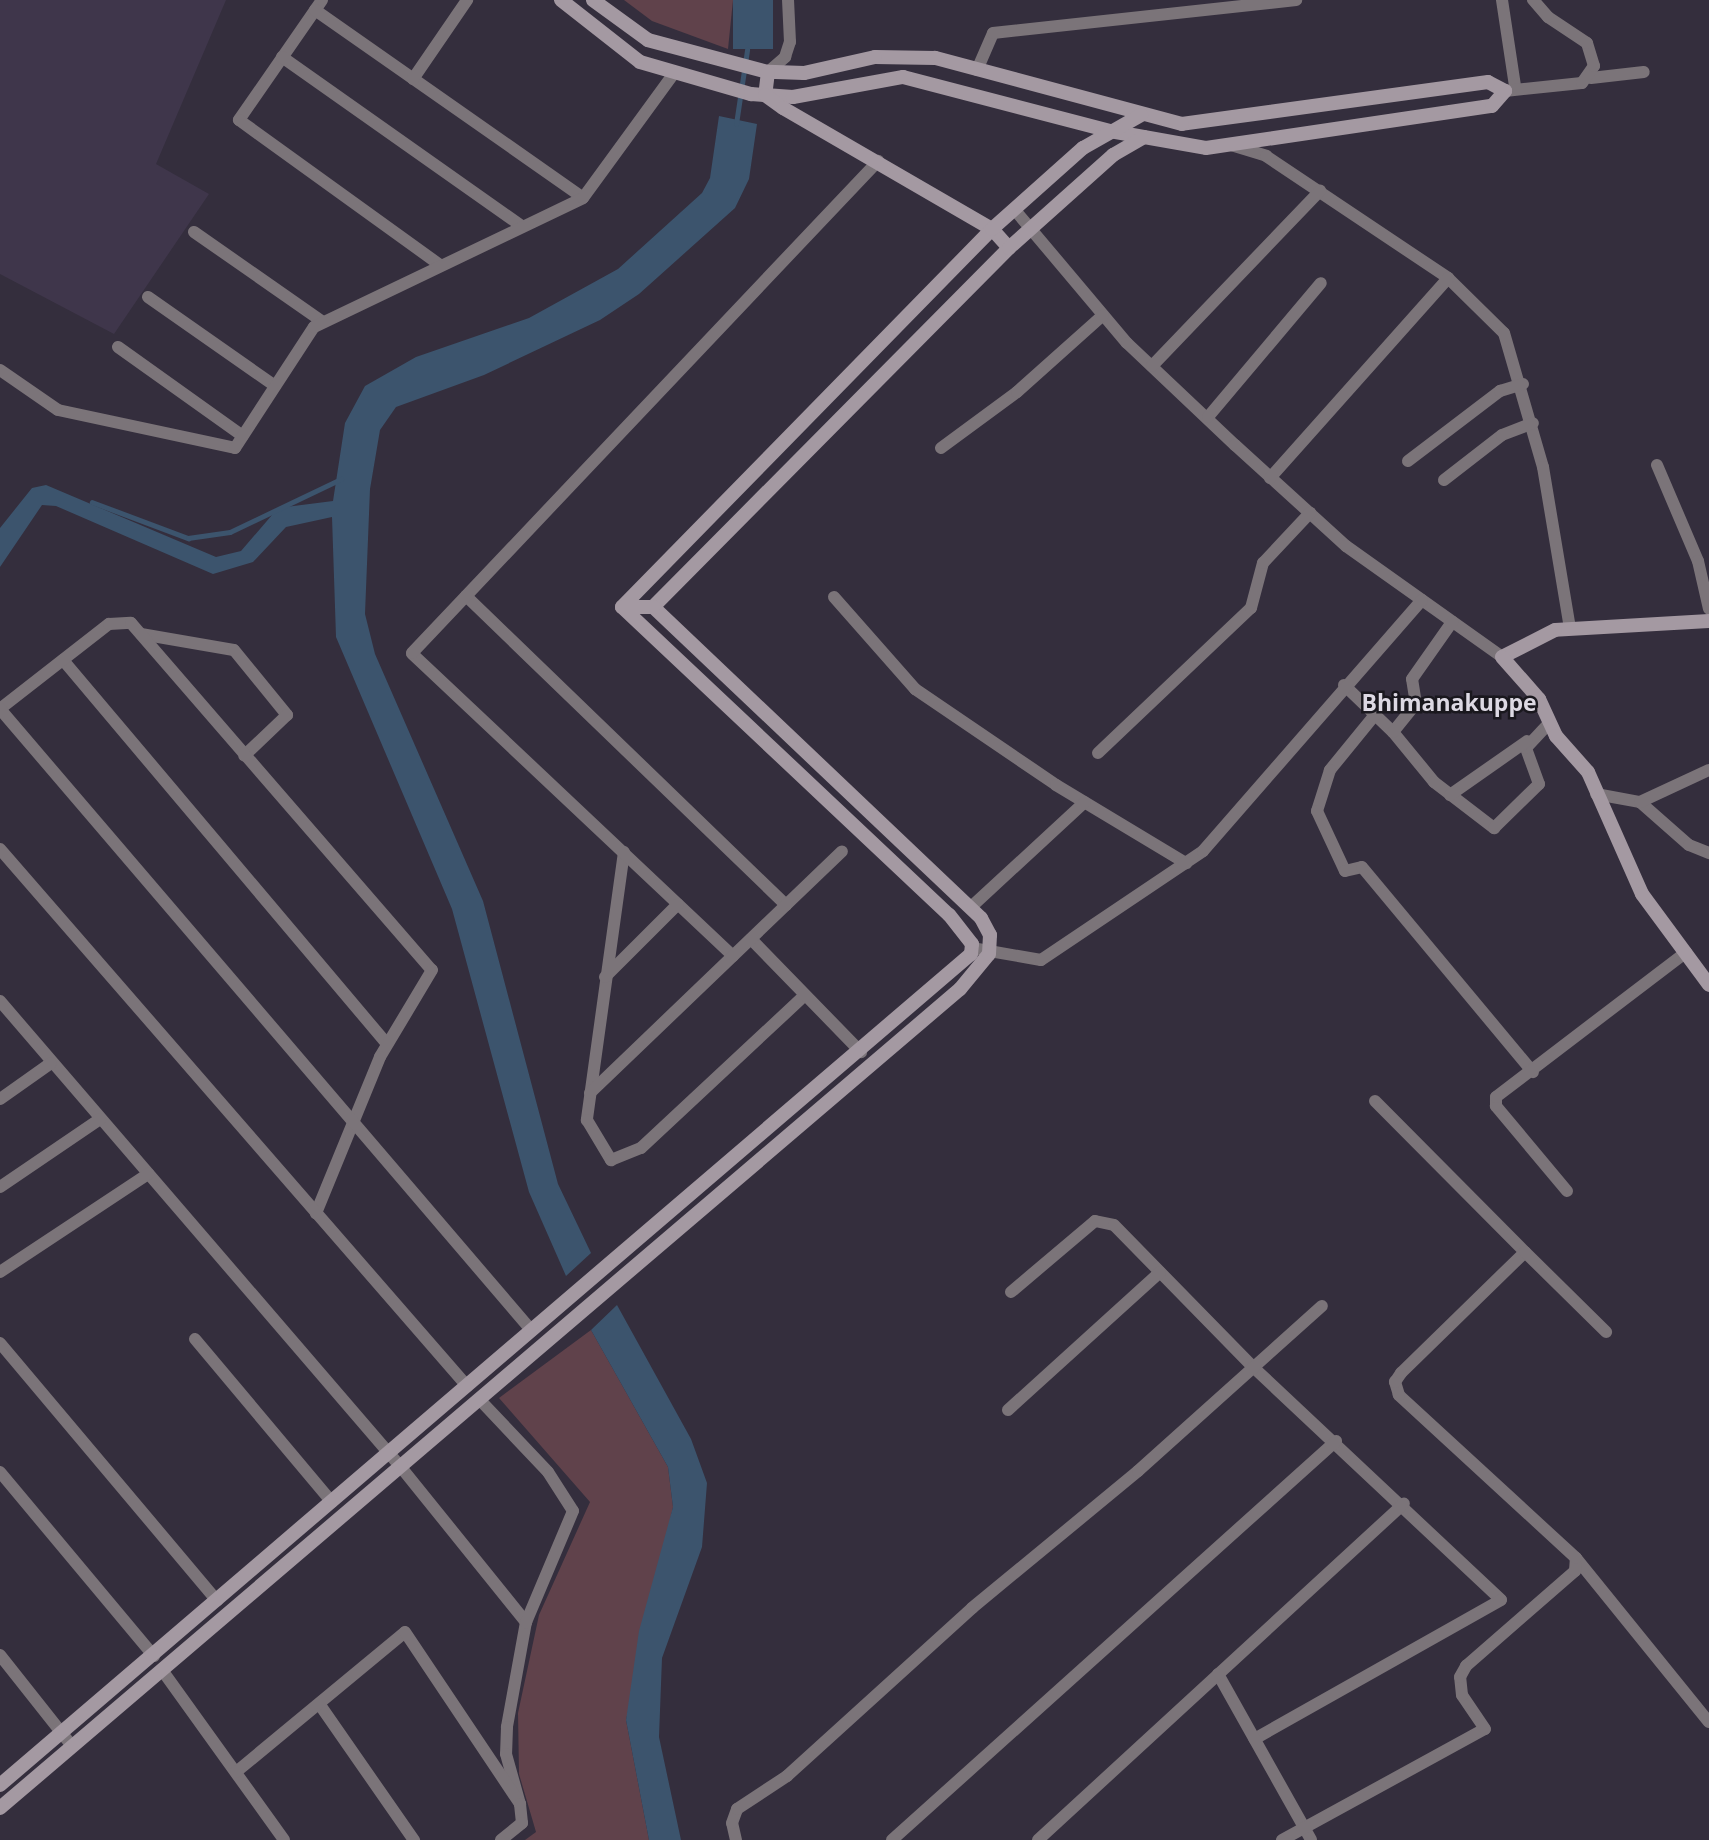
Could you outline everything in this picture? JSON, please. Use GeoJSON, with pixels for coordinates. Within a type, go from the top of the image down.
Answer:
{"type":"FeatureCollection","features":[{"type":"Feature","properties":{"kind":"street"},"geometry":{"type":"LineString","coordinates":[[413,79],[467,0]]}},
{"type":"Feature","properties":{"kind":"street"},"geometry":{"type":"LineString","coordinates":[[561,0],[640,62],[736,89],[793,97],[903,77],[1110,131],[1206,148],[1492,106],[1510,88]]}},
{"type":"Feature","properties":{"kind":"street"},"geometry":{"type":"LineString","coordinates":[[593,0],[648,40],[768,72],[804,73],[875,57],[935,58],[1174,122],[1218,122],[1488,82],[1510,88],[1583,83],[1591,78],[1644,72]]}},
{"type":"Feature","properties":{"kind":"street"},"geometry":{"type":"LineString","coordinates":[[765,95],[768,72],[785,57],[790,42],[788,0]]}},
{"type":"Feature","properties":{"kind":"street"},"geometry":{"type":"LineString","coordinates":[[1181,14],[1188,0]]}},
{"type":"Feature","properties":{"kind":"street"},"geometry":{"type":"LineString","coordinates":[[977,70],[993,33],[1296,0]]}},
{"type":"Feature","properties":{"kind":"street"},"geometry":{"type":"LineString","coordinates":[[1502,0],[1510,88]]}},
{"type":"Feature","properties":{"kind":"street"},"geometry":{"type":"LineString","coordinates":[[1533,0],[1594,53],[1591,78]]}},
{"type":"Feature","properties":{"kind":"street"},"geometry":{"type":"LineString","coordinates":[[440,265],[239,120],[318,5],[413,79],[583,198]]}},
{"type":"Feature","properties":{"kind":"street"},"geometry":{"type":"LineString","coordinates":[[282,57],[522,226]]}},
{"type":"Feature","properties":{"kind":"street"},"geometry":{"type":"LineString","coordinates":[[0,370],[58,410],[235,448],[314,327],[583,198],[676,72]]}},
{"type":"Feature","properties":{"kind":"street"},"geometry":{"type":"LineString","coordinates":[[765,95],[992,229],[1009,248]]}},
{"type":"Feature","properties":{"kind":"street"},"geometry":{"type":"LineString","coordinates":[[622,607],[992,229],[1110,131],[1141,115]]}},
{"type":"Feature","properties":{"kind":"street"},"geometry":{"type":"LineString","coordinates":[[653,607],[1009,248],[1112,155],[1174,122]]}},
{"type":"Feature","properties":{"kind":"street"},"geometry":{"type":"LineString","coordinates":[[1231,145],[1266,156],[1448,278],[1504,332],[1534,423],[1570,629]]}},
{"type":"Feature","properties":{"kind":"street"},"geometry":{"type":"LineString","coordinates":[[733,956],[412,653],[878,161]]}},
{"type":"Feature","properties":{"kind":"street"},"geometry":{"type":"LineString","coordinates":[[1152,366],[1320,191]]}},
{"type":"Feature","properties":{"kind":"street"},"geometry":{"type":"LineString","coordinates":[[1014,209],[1103,315],[1152,366],[1270,478],[1310,513],[1422,600],[1502,657],[1539,699],[1550,722],[1588,772],[1642,894],[1709,985]]}},
{"type":"Feature","properties":{"kind":"street"},"geometry":{"type":"LineString","coordinates":[[194,232],[323,322]]}},
{"type":"Feature","properties":{"kind":"street"},"geometry":{"type":"LineString","coordinates":[[1270,478],[1448,278]]}},
{"type":"Feature","properties":{"kind":"street"},"geometry":{"type":"LineString","coordinates":[[1208,417],[1321,282]]}},
{"type":"Feature","properties":{"kind":"street"},"geometry":{"type":"LineString","coordinates":[[148,297],[275,386]]}},
{"type":"Feature","properties":{"kind":"street"},"geometry":{"type":"LineString","coordinates":[[941,448],[1017,392],[1103,315]]}},
{"type":"Feature","properties":{"kind":"street"},"geometry":{"type":"LineString","coordinates":[[118,346],[243,436]]}},
{"type":"Feature","properties":{"kind":"street"},"geometry":{"type":"LineString","coordinates":[[1408,461],[1500,391],[1523,384]]}},
{"type":"Feature","properties":{"kind":"street"},"geometry":{"type":"LineString","coordinates":[[1444,480],[1502,435],[1534,423]]}},
{"type":"Feature","properties":{"kind":"street"},"geometry":{"type":"LineString","coordinates":[[1657,466],[1698,561],[1709,610]]}},
{"type":"Feature","properties":{"kind":"street"},"geometry":{"type":"LineString","coordinates":[[1098,753],[1251,608],[1263,563],[1310,513]]}},
{"type":"Feature","properties":{"kind":"street"},"geometry":{"type":"LineString","coordinates":[[466,596],[786,905]]}},
{"type":"Feature","properties":{"kind":"street"},"geometry":{"type":"LineString","coordinates":[[834,597],[915,689],[1084,802],[1186,863]]}},
{"type":"Feature","properties":{"kind":"street"},"geometry":{"type":"LineString","coordinates":[[622,607],[949,915],[972,948],[989,954],[1041,960],[1208,848],[1343,685],[1422,600]]}},
{"type":"Feature","properties":{"kind":"street"},"geometry":{"type":"LineString","coordinates":[[0,1808],[960,989],[989,954],[990,935],[970,908],[653,607],[622,607]]}},
{"type":"Feature","properties":{"kind":"street"},"geometry":{"type":"LineString","coordinates":[[316,1213],[351,1118],[387,1044],[432,970],[141,635],[120,620],[63,660],[1,709],[351,1118],[531,1331]]}},
{"type":"Feature","properties":{"kind":"street"},"geometry":{"type":"LineString","coordinates":[[1502,657],[1555,630],[1709,621]]}},
{"type":"Feature","properties":{"kind":"street"},"geometry":{"type":"LineString","coordinates":[[1394,732],[1416,704],[1412,679],[1451,622]]}},
{"type":"Feature","properties":{"kind":"street"},"geometry":{"type":"LineString","coordinates":[[141,635],[234,650],[288,715],[244,756]]}},
{"type":"Feature","properties":{"kind":"street"},"geometry":{"type":"LineString","coordinates":[[63,660],[387,1044]]}},
{"type":"Feature","properties":{"kind":"street"},"geometry":{"type":"LineString","coordinates":[[1343,685],[1394,732],[1450,795],[1496,827],[1539,784],[1527,741]]}},
{"type":"Feature","properties":{"kind":"street"},"geometry":{"type":"LineString","coordinates":[[1374,716],[1330,770],[1316,808],[1345,872],[1362,867],[1534,1072]]}},
{"type":"Feature","properties":{"kind":"street"},"geometry":{"type":"LineString","coordinates":[[1450,795],[1550,722]]}},
{"type":"Feature","properties":{"kind":"street"},"geometry":{"type":"LineString","coordinates":[[1640,802],[1709,770]]}},
{"type":"Feature","properties":{"kind":"street"},"geometry":{"type":"LineString","coordinates":[[1596,794],[1640,802],[1689,845],[1709,853]]}},
{"type":"Feature","properties":{"kind":"street"},"geometry":{"type":"LineString","coordinates":[[970,908],[1084,802]]}},
{"type":"Feature","properties":{"kind":"street"},"geometry":{"type":"LineString","coordinates":[[0,849],[467,1386]]}},
{"type":"Feature","properties":{"kind":"street"},"geometry":{"type":"LineString","coordinates":[[590,1093],[842,851]]}},
{"type":"Feature","properties":{"kind":"street"},"geometry":{"type":"LineString","coordinates":[[624,852],[587,1119],[602,1153],[620,1161],[641,1148],[805,995]]}},
{"type":"Feature","properties":{"kind":"street"},"geometry":{"type":"LineString","coordinates":[[605,977],[678,904]]}},
{"type":"Feature","properties":{"kind":"street"},"geometry":{"type":"LineString","coordinates":[[751,939],[861,1052]]}},
{"type":"Feature","properties":{"kind":"street"},"geometry":{"type":"LineString","coordinates":[[0,1785],[958,969],[972,948]]}},
{"type":"Feature","properties":{"kind":"street"},"geometry":{"type":"LineString","coordinates":[[1567,1191],[1494,1102],[1686,952]]}},
{"type":"Feature","properties":{"kind":"street"},"geometry":{"type":"LineString","coordinates":[[0,1002],[389,1453],[526,1622]]}},
{"type":"Feature","properties":{"kind":"street"},"geometry":{"type":"LineString","coordinates":[[0,1099],[51,1063]]}},
{"type":"Feature","properties":{"kind":"street"},"geometry":{"type":"LineString","coordinates":[[1375,1101],[1606,1332]]}},
{"type":"Feature","properties":{"kind":"street"},"geometry":{"type":"LineString","coordinates":[[0,1187],[100,1119]]}},
{"type":"Feature","properties":{"kind":"street"},"geometry":{"type":"LineString","coordinates":[[0,1272],[148,1174]]}},
{"type":"Feature","properties":{"kind":"street"},"geometry":{"type":"LineString","coordinates":[[1011,1292],[1095,1221],[1114,1225],[1252,1367],[1404,1504],[1501,1600],[1254,1739]]}},
{"type":"Feature","properties":{"kind":"street"},"geometry":{"type":"LineString","coordinates":[[1525,1252],[1395,1382],[1399,1395],[1576,1558],[1709,1722]]}},
{"type":"Feature","properties":{"kind":"street"},"geometry":{"type":"LineString","coordinates":[[1008,1410],[1160,1272]]}},
{"type":"Feature","properties":{"kind":"street"},"geometry":{"type":"LineString","coordinates":[[736,1840],[732,1823],[737,1809],[787,1776],[972,1608],[1138,1471],[1322,1306]]}},
{"type":"Feature","properties":{"kind":"street"},"geometry":{"type":"LineString","coordinates":[[195,1339],[332,1502]]}},
{"type":"Feature","properties":{"kind":"street"},"geometry":{"type":"LineString","coordinates":[[0,1343],[217,1601]]}},
{"type":"Feature","properties":{"kind":"street"},"geometry":{"type":"LineString","coordinates":[[479,1399],[548,1472],[573,1511],[526,1622],[507,1727],[506,1754],[520,1804],[522,1823],[501,1840]]}},
{"type":"Feature","properties":{"kind":"street"},"geometry":{"type":"LineString","coordinates":[[892,1840],[1336,1441]]}},
{"type":"Feature","properties":{"kind":"street"},"geometry":{"type":"LineString","coordinates":[[0,1472],[154,1656]]}},
{"type":"Feature","properties":{"kind":"street"},"geometry":{"type":"LineString","coordinates":[[1038,1840],[1404,1504]]}},
{"type":"Feature","properties":{"kind":"street"},"geometry":{"type":"LineString","coordinates":[[1282,1840],[1485,1729],[1462,1695],[1460,1677],[1575,1571],[1576,1558]]}},
{"type":"Feature","properties":{"kind":"street"},"geometry":{"type":"LineString","coordinates":[[236,1772],[405,1632],[520,1804]]}},
{"type":"Feature","properties":{"kind":"street"},"geometry":{"type":"LineString","coordinates":[[0,1655],[72,1746]]}},
{"type":"Feature","properties":{"kind":"street"},"geometry":{"type":"LineString","coordinates":[[162,1670],[284,1840]]}},
{"type":"Feature","properties":{"kind":"street"},"geometry":{"type":"LineString","coordinates":[[1218,1674],[1311,1840]]}},
{"type":"Feature","properties":{"kind":"street"},"geometry":{"type":"LineString","coordinates":[[320,1705],[414,1840]]}},
{"type":"Feature","properties":{"kind":"shaded area"},"geometry":{"type":"Polygon","coordinates":[[[0,0],[226,0],[156,164],[209,194],[114,334],[0,274],[0,0]]]}},
{"type":"Feature","properties":{"kind":"shaded area"},"geometry":{"type":"Polygon","coordinates":[[[624,0],[733,0],[728,49],[652,21],[624,0]]]}},
{"type":"Feature","properties":{"kind":"shaded area"},"geometry":{"type":"Polygon","coordinates":[[[591,1330],[668,1467],[673,1507],[626,1720],[649,1840],[525,1840],[536,1832],[519,1774],[518,1713],[539,1615],[590,1502],[499,1398],[591,1330]]]}},
{"type":"Feature","properties":{"kind":"water"},"geometry":{"type":"Polygon","coordinates":[[[733,0],[773,0],[773,49],[733,49],[733,0]]]}},
{"type":"Feature","properties":{"kind":"water"},"geometry":{"type":"Polygon","coordinates":[[[719,116],[757,124],[749,179],[735,208],[639,294],[600,320],[484,375],[396,407],[380,430],[370,489],[365,614],[375,654],[483,901],[558,1184],[591,1253],[566,1276],[529,1192],[452,909],[336,637],[332,517],[286,527],[253,562],[213,574],[56,506],[42,505],[0,567],[0,528],[32,488],[46,485],[216,557],[241,551],[278,508],[333,501],[345,423],[365,386],[416,357],[529,318],[618,269],[702,193],[710,178],[719,116]]]}},
{"type":"Feature","properties":{"kind":"water"},"geometry":{"type":"Polygon","coordinates":[[[617,1305],[691,1439],[707,1483],[702,1547],[662,1658],[659,1737],[681,1840],[649,1840],[626,1720],[639,1631],[673,1507],[668,1467],[591,1330],[617,1305]]]}},
{"type":"Feature","properties":{"kind":"waterway"},"geometry":{"type":"LineString","coordinates":[[736,124],[747,50]]}},
{"type":"Feature","properties":{"kind":"waterway"},"geometry":{"type":"LineString","coordinates":[[92,502],[188,538],[230,532],[341,479]]}},
{"type":"Feature","properties":{"kind":"district","name":"Bhimanakuppe"},"geometry":{"type":"Point","coordinates":[1449,702]}}]}
